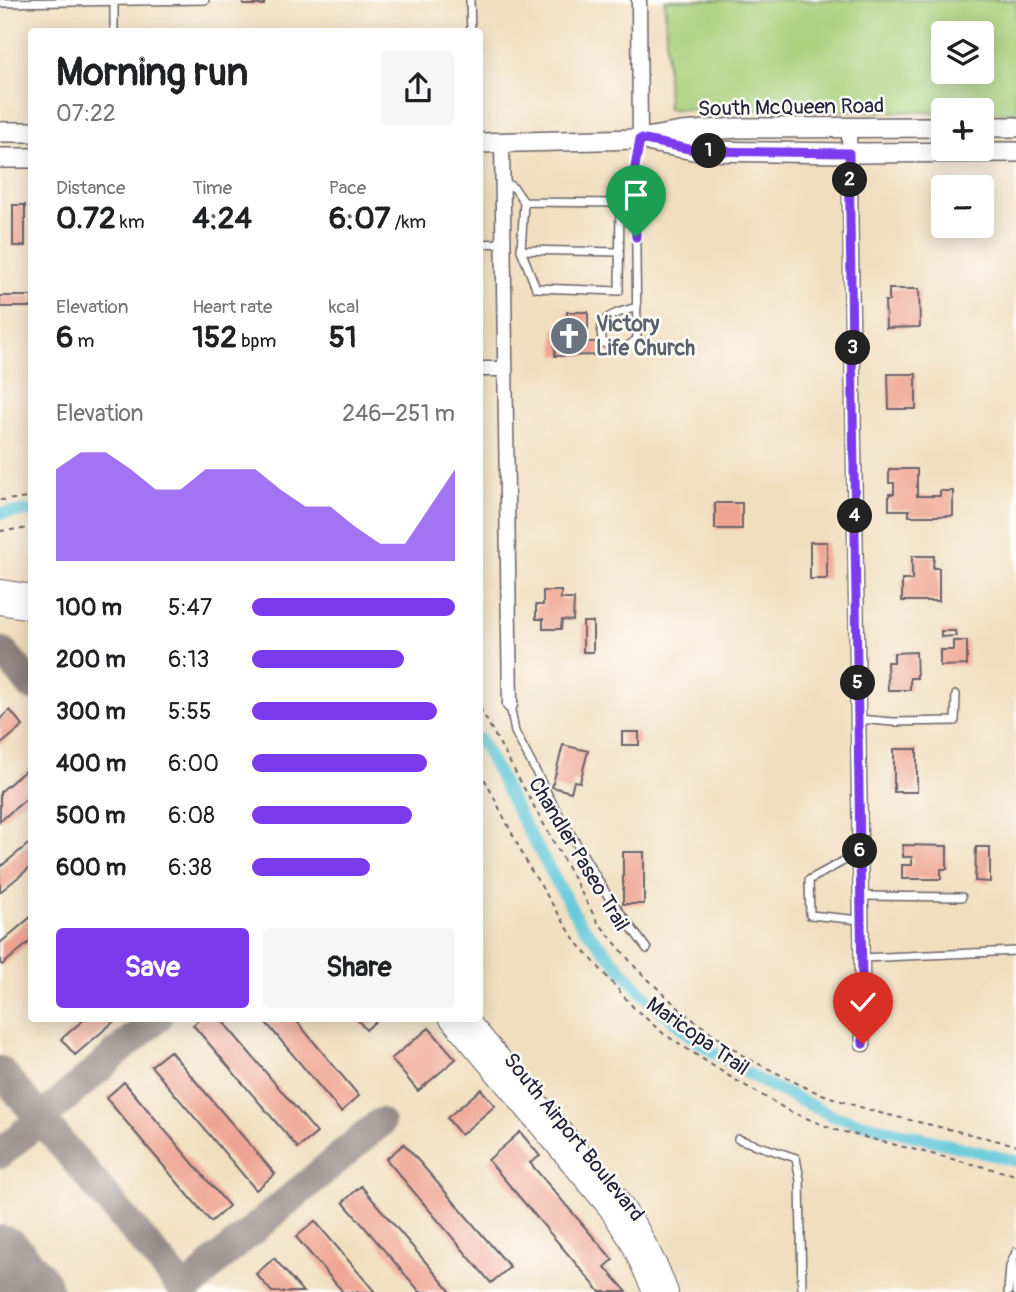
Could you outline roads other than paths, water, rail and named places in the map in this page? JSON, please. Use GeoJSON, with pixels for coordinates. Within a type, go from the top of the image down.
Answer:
{"type":"FeatureCollection","features":[{"type":"Feature","properties":{"kind":"main road","name":"South McQueen Road"},"geometry":{"type":"LineString","coordinates":[[483,143],[640,139],[681,132],[737,128],[931,127]]}},
{"type":"Feature","properties":{"kind":"main road"},"geometry":{"type":"LineString","coordinates":[[994,127],[1016,127]]}},
{"type":"Feature","properties":{"kind":"main road"},"geometry":{"type":"LineString","coordinates":[[0,132],[28,132]]}},
{"type":"Feature","properties":{"kind":"main road","name":"South McQueen Road"},"geometry":{"type":"LineString","coordinates":[[640,139],[699,151],[1016,152]]}},
{"type":"Feature","properties":{"kind":"main road"},"geometry":{"type":"LineString","coordinates":[[0,158],[28,158]]}},
{"type":"Feature","properties":{"kind":"street"},"geometry":{"type":"LineString","coordinates":[[639,0],[640,139]]}},
{"type":"Feature","properties":{"kind":"street"},"geometry":{"type":"LineString","coordinates":[[849,128],[863,1044]]}},
{"type":"Feature","properties":{"kind":"street"},"geometry":{"type":"LineString","coordinates":[[502,143],[510,705]]}},
{"type":"Feature","properties":{"kind":"street"},"geometry":{"type":"LineString","coordinates":[[483,369],[505,369]]}},
{"type":"Feature","properties":{"kind":"street"},"geometry":{"type":"LineString","coordinates":[[0,589],[28,593]]}},
{"type":"Feature","properties":{"kind":"street"},"geometry":{"type":"LineString","coordinates":[[0,605],[28,609]]}},
{"type":"Feature","properties":{"kind":"street","name":"South Airport Boulevard"},"geometry":{"type":"LineString","coordinates":[[451,1022],[618,1195],[649,1248],[669,1292]]}},
{"type":"Feature","properties":{"kind":"street","name":"South Airport Boulevard"},"geometry":{"type":"LineString","coordinates":[[471,1022],[608,1209],[630,1243],[652,1292]]}},
{"type":"Feature","properties":{"kind":"lane"},"geometry":{"type":"LineString","coordinates":[[0,3],[205,0]]}},
{"type":"Feature","properties":{"kind":"lane"},"geometry":{"type":"LineString","coordinates":[[470,0],[471,28]]}},
{"type":"Feature","properties":{"kind":"lane"},"geometry":{"type":"LineString","coordinates":[[114,1],[114,28]]}},
{"type":"Feature","properties":{"kind":"lane"},"geometry":{"type":"LineString","coordinates":[[637,307],[609,316],[603,321],[600,333],[603,343],[617,349],[626,348],[637,339],[637,307],[635,167],[640,139]]}},
{"type":"Feature","properties":{"kind":"lane"},"geometry":{"type":"LineString","coordinates":[[503,180],[515,189],[524,202],[521,250],[536,288],[619,291],[620,203],[524,202]]}},
{"type":"Feature","properties":{"kind":"lane"},"geometry":{"type":"LineString","coordinates":[[483,244],[503,243]]}},
{"type":"Feature","properties":{"kind":"lane"},"geometry":{"type":"LineString","coordinates":[[521,250],[619,252]]}},
{"type":"Feature","properties":{"kind":"lane"},"geometry":{"type":"LineString","coordinates":[[858,719],[955,721],[956,695]]}},
{"type":"Feature","properties":{"kind":"lane"},"geometry":{"type":"LineString","coordinates":[[510,705],[515,732],[554,806],[606,893],[647,949]]}},
{"type":"Feature","properties":{"kind":"lane"},"geometry":{"type":"LineString","coordinates":[[860,852],[809,880],[810,915],[861,920]]}},
{"type":"Feature","properties":{"kind":"lane"},"geometry":{"type":"LineString","coordinates":[[861,896],[962,897]]}},
{"type":"Feature","properties":{"kind":"lane"},"geometry":{"type":"LineString","coordinates":[[862,958],[1016,951]]}},
{"type":"Feature","properties":{"kind":"lane"},"geometry":{"type":"LineString","coordinates":[[738,1139],[796,1157],[800,1180],[802,1292]]}},
{"type":"Feature","properties":{"kind":"lane"},"geometry":{"type":"LineString","coordinates":[[1008,1292],[1008,1274],[1014,1255]]}},
{"type":"Feature","properties":{"kind":"lane"},"geometry":{"type":"LineString","coordinates":[[1014,1255],[1016,1292]]}},
{"type":"Feature","properties":{"kind":"waterway"},"geometry":{"type":"LineString","coordinates":[[0,513],[28,511]]}},
{"type":"Feature","properties":{"kind":"waterway"},"geometry":{"type":"LineString","coordinates":[[483,745],[580,923],[643,994],[697,1042],[762,1082],[833,1116],[1016,1161]]}},
{"type":"Feature","properties":{"kind":"place","name":"Victory Life Church"},"geometry":{"type":"Point","coordinates":[569,336]}}]}
